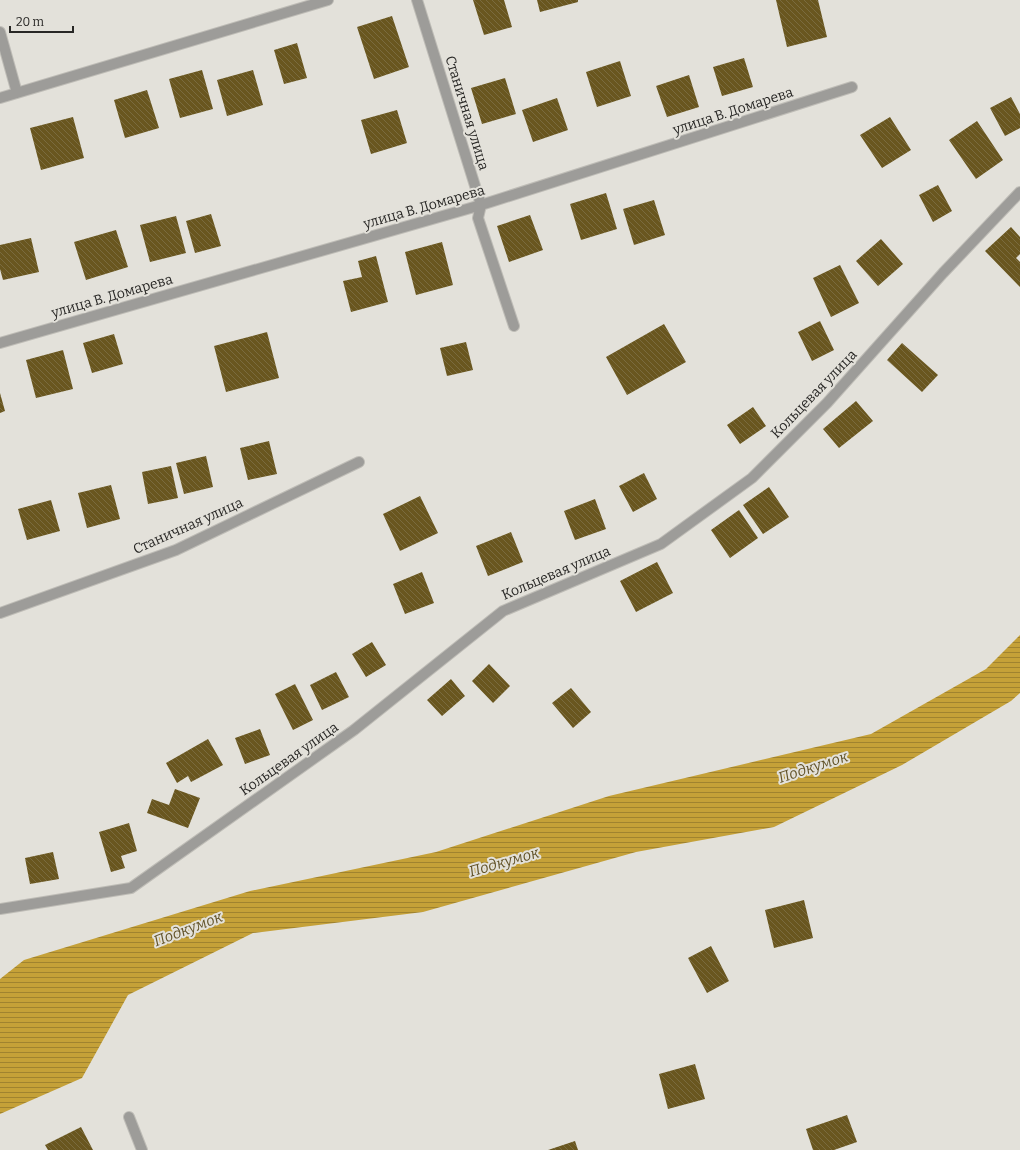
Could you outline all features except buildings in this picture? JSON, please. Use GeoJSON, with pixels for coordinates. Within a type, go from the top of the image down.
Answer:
{"type":"FeatureCollection","features":[{"type":"Feature","properties":{"kind":"street"},"geometry":{"type":"LineString","coordinates":[[0,98],[328,0]]}},
{"type":"Feature","properties":{"kind":"street","name":"Станичная улица"},"geometry":{"type":"LineString","coordinates":[[417,0],[481,206],[478,218],[514,326]]}},
{"type":"Feature","properties":{"kind":"street"},"geometry":{"type":"LineString","coordinates":[[0,32],[17,92]]}},
{"type":"Feature","properties":{"kind":"street","name":"улица В. Домарева"},"geometry":{"type":"LineString","coordinates":[[0,342],[481,206],[852,87]]}},
{"type":"Feature","properties":{"kind":"street","name":"Кольцевая улица"},"geometry":{"type":"LineString","coordinates":[[0,909],[131,888],[354,730],[503,610],[661,544],[752,478],[827,404],[943,274],[1020,192]]}},
{"type":"Feature","properties":{"kind":"street","name":"Станичная улица"},"geometry":{"type":"LineString","coordinates":[[0,613],[176,550],[359,462]]}},
{"type":"Feature","properties":{"kind":"street"},"geometry":{"type":"LineString","coordinates":[[129,1117],[142,1150]]}},
{"type":"Feature","properties":{"kind":"water","name":"Подкумок"},"geometry":{"type":"Polygon","coordinates":[[[1020,635],[1020,693],[1011,701],[902,765],[774,827],[636,852],[423,912],[253,933],[128,995],[82,1078],[0,1114],[0,979],[24,960],[250,891],[436,852],[609,796],[871,734],[986,669],[1020,635]]]}}]}
